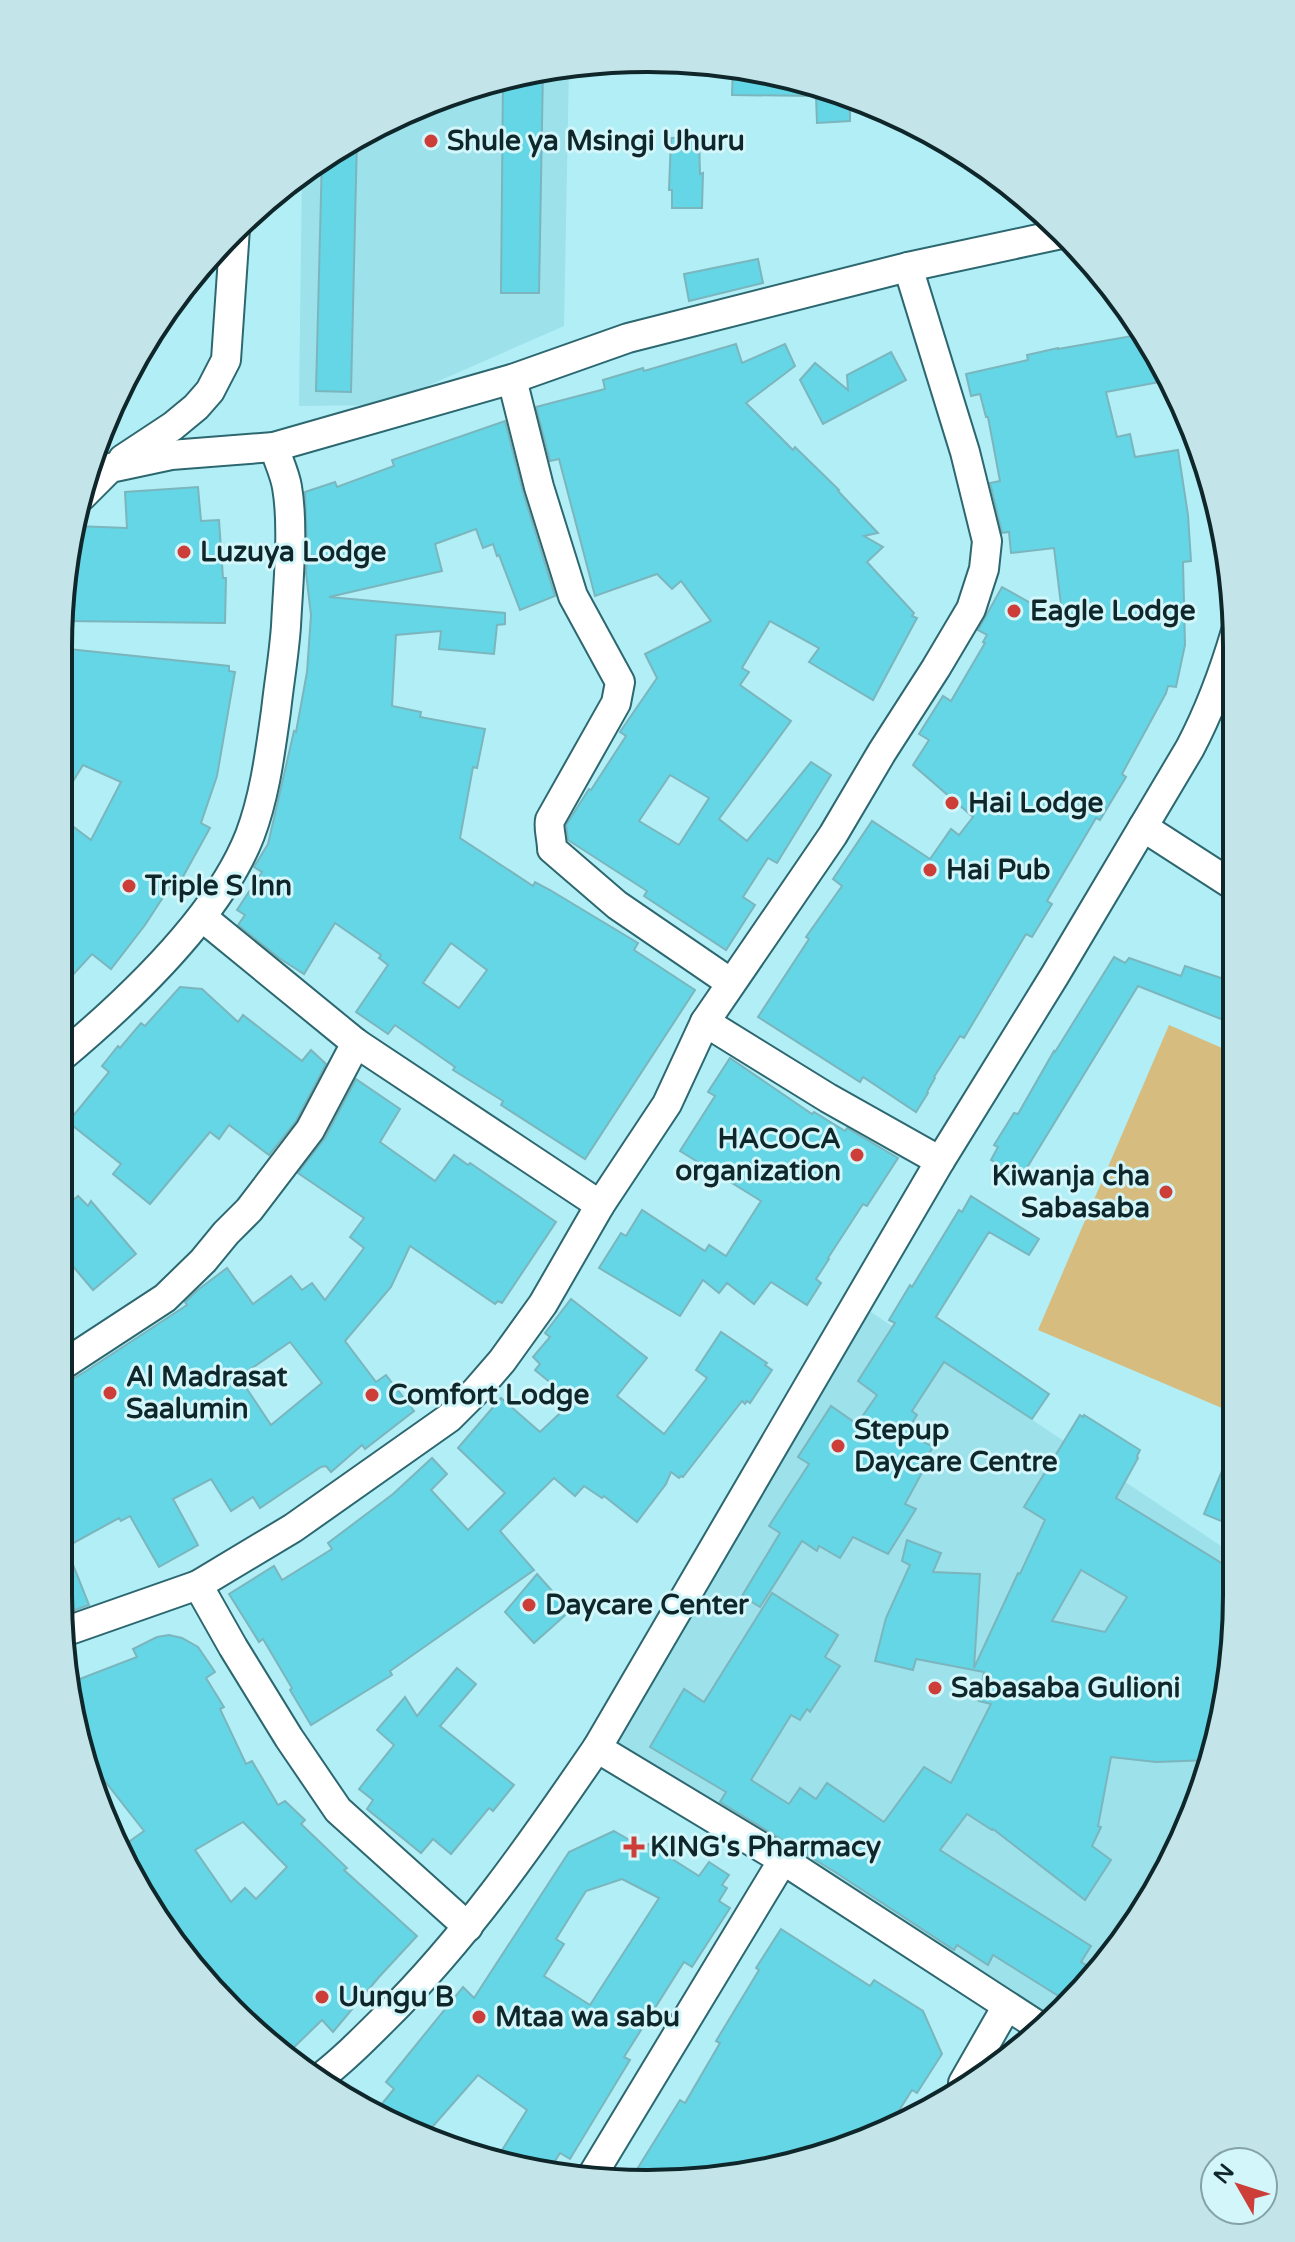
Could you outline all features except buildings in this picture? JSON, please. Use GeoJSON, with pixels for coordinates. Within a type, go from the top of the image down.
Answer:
{"type":"FeatureCollection","features":[{"type":"Feature","properties":{"kind":"street"},"geometry":{"type":"LineString","coordinates":[[110,468],[171,455],[274,447],[512,379],[628,338],[908,267],[1049,237]]}},
{"type":"Feature","properties":{"kind":"street"},"geometry":{"type":"LineString","coordinates":[[98,480],[110,468],[196,407],[216,381],[226,360],[234,249]]}},
{"type":"Feature","properties":{"kind":"street"},"geometry":{"type":"LineString","coordinates":[[73,1629],[198,1585],[293,1528],[449,1418],[476,1391],[543,1304],[600,1205],[667,1104],[705,1022],[833,835],[936,668],[971,609],[984,569],[987,541],[965,452],[908,267]]}},
{"type":"Feature","properties":{"kind":"street"},"geometry":{"type":"LineString","coordinates":[[512,379],[539,487],[573,596],[620,682],[616,703],[550,820],[552,849],[617,905],[731,983]]}},
{"type":"Feature","properties":{"kind":"street"},"geometry":{"type":"LineString","coordinates":[[72,1047],[167,956],[202,917],[227,879],[249,838],[259,811],[269,765],[284,644],[289,541],[287,486],[274,447]]}},
{"type":"Feature","properties":{"kind":"street"},"geometry":{"type":"LineString","coordinates":[[327,2073],[417,1987],[468,1927],[547,1822],[597,1748],[940,1161],[1190,748],[1223,673]]}},
{"type":"Feature","properties":{"kind":"street"},"geometry":{"type":"LineString","coordinates":[[1143,827],[1223,879]]}},
{"type":"Feature","properties":{"kind":"street"},"geometry":{"type":"LineString","coordinates":[[202,917],[356,1043],[600,1205]]}},
{"type":"Feature","properties":{"kind":"street"},"geometry":{"type":"LineString","coordinates":[[705,1022],[828,1098],[940,1161]]}},
{"type":"Feature","properties":{"kind":"street"},"geometry":{"type":"LineString","coordinates":[[72,1358],[165,1298],[203,1261],[249,1210],[310,1130],[356,1043]]}},
{"type":"Feature","properties":{"kind":"street"},"geometry":{"type":"LineString","coordinates":[[198,1585],[289,1738],[338,1810],[468,1927]]}},
{"type":"Feature","properties":{"kind":"street"},"geometry":{"type":"LineString","coordinates":[[597,1748],[783,1860],[1032,2022]]}},
{"type":"Feature","properties":{"kind":"street"},"geometry":{"type":"LineString","coordinates":[[597,2168],[783,1860]]}},
{"type":"Feature","properties":{"kind":"street"},"geometry":{"type":"LineString","coordinates":[[970,2071],[1007,2006]]}},
{"type":"Feature","properties":{"kind":"shaded area"},"geometry":{"type":"Polygon","coordinates":[[[569,78],[564,326],[384,405],[299,406],[302,188],[360,149],[427,116],[499,92],[569,78]]]}},
{"type":"Feature","properties":{"kind":"shaded area","name":"Kiwanja cha Sabasaba"},"geometry":{"type":"Polygon","coordinates":[[[1169,1025],[1223,1048],[1223,1408],[1038,1330],[1169,1025]]]}},
{"type":"Feature","properties":{"kind":"shaded area","name":"Sabasaba Gulioni"},"geometry":{"type":"Polygon","coordinates":[[[868,1310],[1223,1547],[1222,1632],[1212,1707],[1179,1815],[1164,1849],[1126,1914],[1080,1974],[1043,2012],[614,1743],[868,1310]]]}},
{"type":"Feature","properties":{"kind":"place","name":"Shule ya Msingi Uhuru"},"geometry":{"type":"Point","coordinates":[431,141]}},
{"type":"Feature","properties":{"kind":"place","name":"Luzuya Lodge"},"geometry":{"type":"Point","coordinates":[184,552]}},
{"type":"Feature","properties":{"kind":"place","name":"Eagle Lodge"},"geometry":{"type":"Point","coordinates":[1014,611]}},
{"type":"Feature","properties":{"kind":"place","name":"Hai Lodge"},"geometry":{"type":"Point","coordinates":[952,803]}},
{"type":"Feature","properties":{"kind":"place","name":"Hai Pub"},"geometry":{"type":"Point","coordinates":[930,870]}},
{"type":"Feature","properties":{"kind":"place","name":"Triple S Inn"},"geometry":{"type":"Point","coordinates":[129,886]}},
{"type":"Feature","properties":{"kind":"place","name":"HACOCA organization"},"geometry":{"type":"Point","coordinates":[857,1155]}},
{"type":"Feature","properties":{"kind":"place","name":"Kiwanja cha Sabasaba"},"geometry":{"type":"Point","coordinates":[1166,1192]}},
{"type":"Feature","properties":{"kind":"place","name":"Al Madrasat Saalumin"},"geometry":{"type":"Point","coordinates":[110,1393]}},
{"type":"Feature","properties":{"kind":"place","name":"Comfort Lodge"},"geometry":{"type":"Point","coordinates":[372,1395]}},
{"type":"Feature","properties":{"kind":"place","name":"Stepup Daycare Centre"},"geometry":{"type":"Point","coordinates":[838,1446]}},
{"type":"Feature","properties":{"kind":"place","name":"Daycare Center"},"geometry":{"type":"Point","coordinates":[529,1605]}},
{"type":"Feature","properties":{"kind":"place","name":"Sabasaba Gulioni"},"geometry":{"type":"Point","coordinates":[935,1688]}},
{"type":"Feature","properties":{"kind":"place","name":"KING's Pharmacy"},"geometry":{"type":"Point","coordinates":[634,1847]}},
{"type":"Feature","properties":{"kind":"place","name":"Uungu B"},"geometry":{"type":"Point","coordinates":[322,1997]}},
{"type":"Feature","properties":{"kind":"place","name":"Mtaa wa sabu"},"geometry":{"type":"Point","coordinates":[479,2017]}}]}
